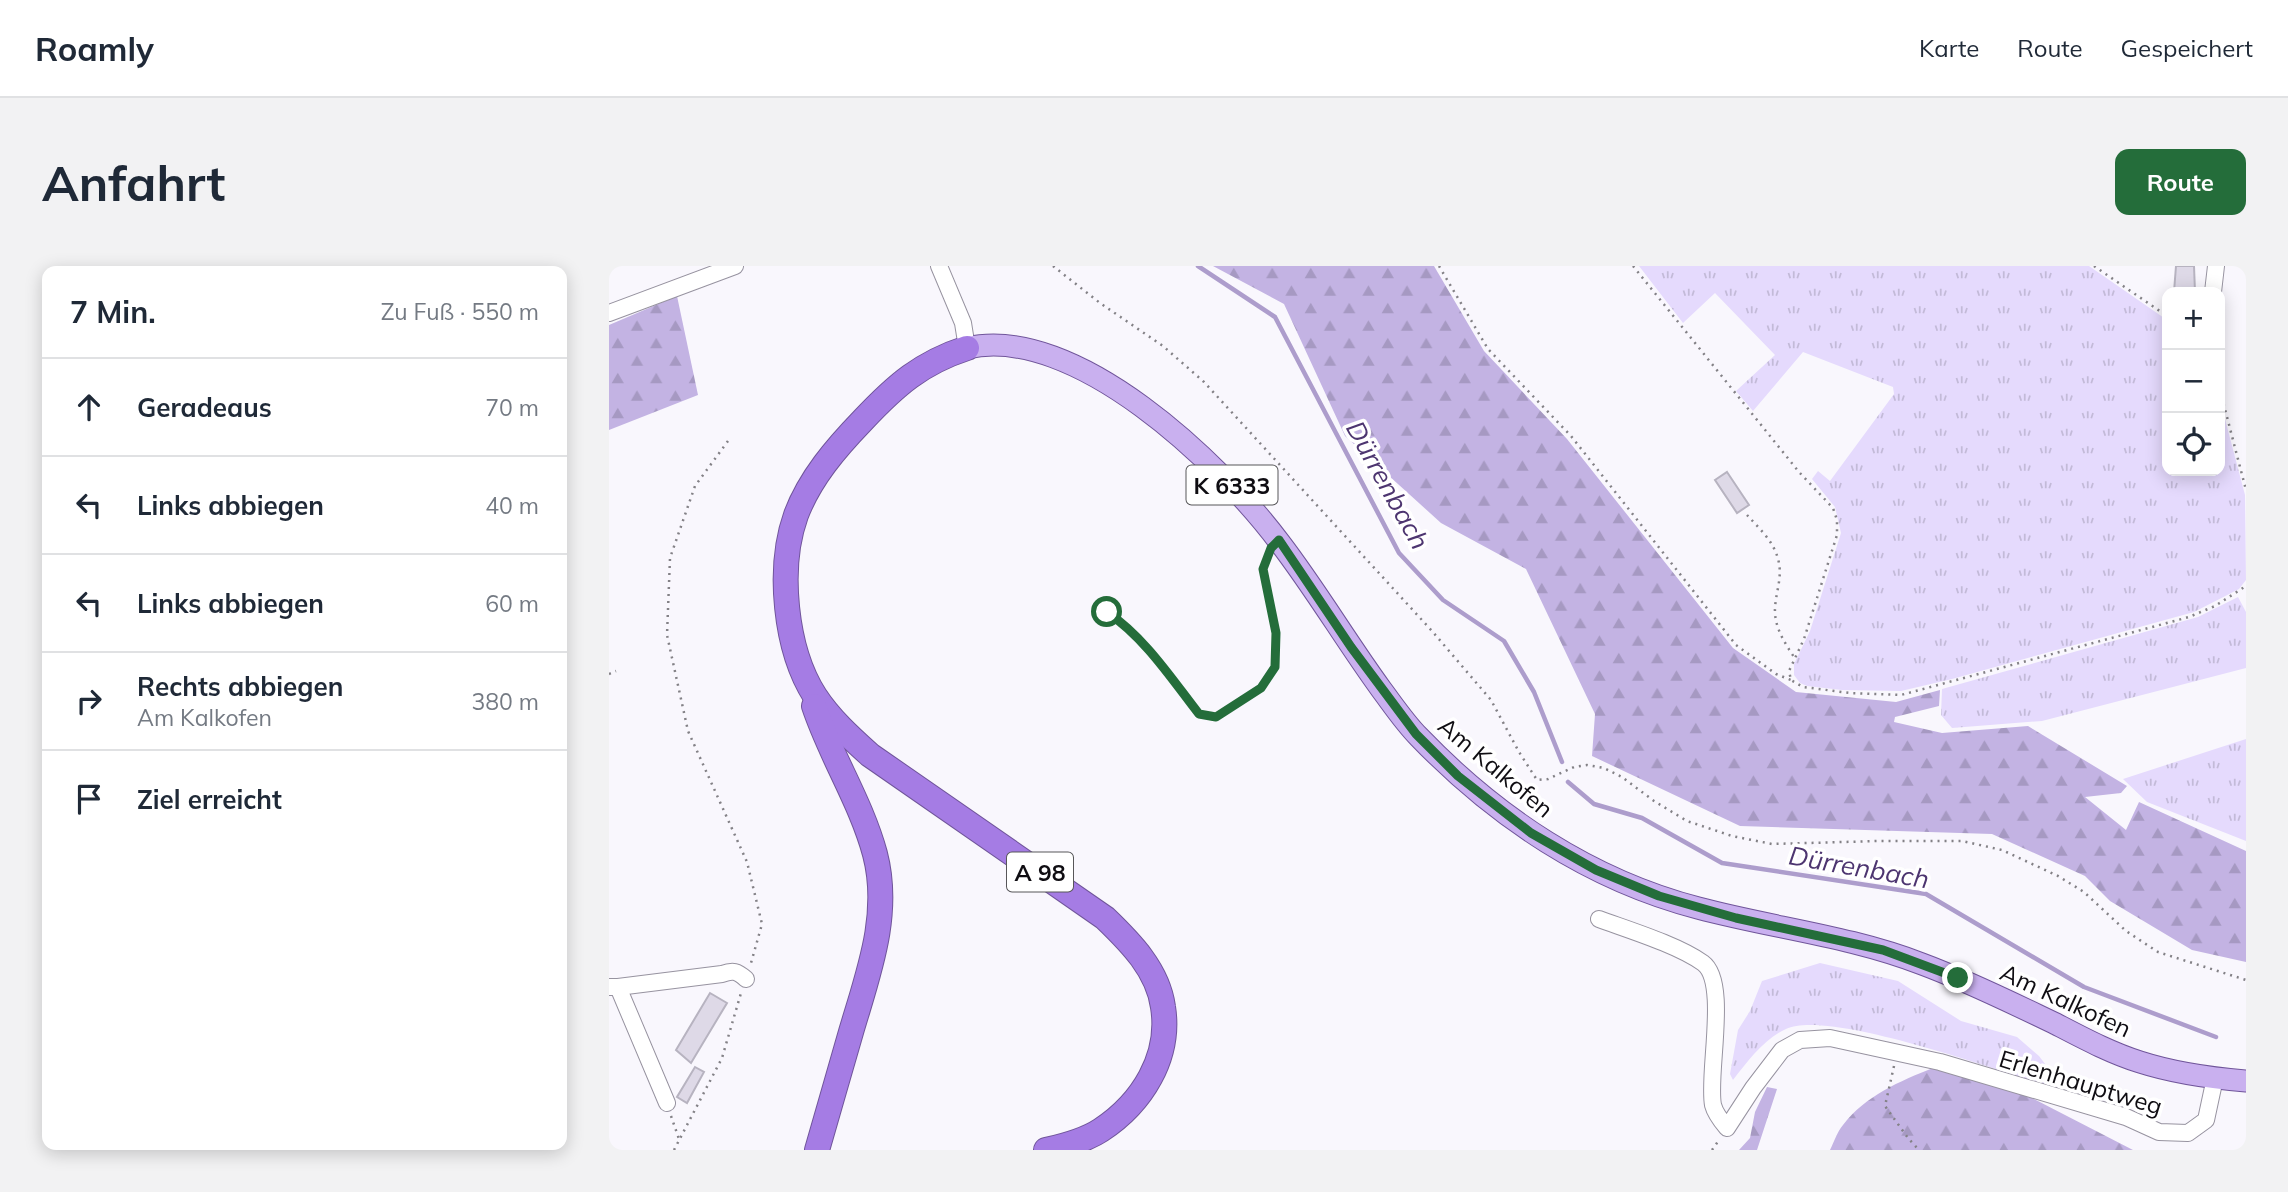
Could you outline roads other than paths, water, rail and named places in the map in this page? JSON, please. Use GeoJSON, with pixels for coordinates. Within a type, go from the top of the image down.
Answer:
{"type":"FeatureCollection","features":[{"type":"Feature","properties":{"kind":"highway","name":"A 98"},"geometry":{"type":"LineString","coordinates":[[817,1150],[874,955],[880,910],[880,884],[876,858],[863,816],[822,730],[791,635],[786,565],[796,516],[816,476],[828,459],[856,427],[904,381],[931,362],[967,348]]}},
{"type":"Feature","properties":{"kind":"highway","name":"A 98"},"geometry":{"type":"LineString","coordinates":[[803,672],[815,696],[832,718],[870,755],[1105,918],[1143,958],[1163,1005],[1164,1031],[1160,1057],[1146,1086],[1130,1107],[1100,1131],[1064,1146],[1046,1150]]}},
{"type":"Feature","properties":{"kind":"main road","name":"Am Kalkofen"},"geometry":{"type":"LineString","coordinates":[[967,348],[981,345],[1023,348],[1051,354],[1083,368],[1169,428],[1216,469],[1279,540],[1351,647],[1416,734],[1458,776],[1496,807],[1531,833],[1562,851],[1596,870],[1695,908],[1883,950],[1978,987],[2137,1062],[2173,1071],[2246,1081]]}},
{"type":"Feature","properties":{"kind":"street"},"geometry":{"type":"LineString","coordinates":[[609,313],[735,266]]}},
{"type":"Feature","properties":{"kind":"street"},"geometry":{"type":"LineString","coordinates":[[939,266],[963,323],[967,348]]}},
{"type":"Feature","properties":{"kind":"street"},"geometry":{"type":"LineString","coordinates":[[2214,287],[2216,266]]}},
{"type":"Feature","properties":{"kind":"street","name":"Erlenhauptweg"},"geometry":{"type":"LineString","coordinates":[[1599,919],[1686,953],[1706,965],[1714,982],[1716,1002],[1713,1107],[1727,1128],[1782,1050],[1800,1040],[1830,1038],[1940,1062],[2126,1117],[2159,1132],[2188,1133],[2206,1120],[2215,1078]]}},
{"type":"Feature","properties":{"kind":"street"},"geometry":{"type":"LineString","coordinates":[[667,1102],[614,987],[732,971],[738,972],[746,979]]}},
{"type":"Feature","properties":{"kind":"waterway","name":"Dürrenbach"},"geometry":{"type":"LineString","coordinates":[[1198,266],[1275,317],[1399,553],[1443,600],[1504,641],[1534,692],[1562,762]]}},
{"type":"Feature","properties":{"kind":"waterway","name":"Dürrenbach"},"geometry":{"type":"LineString","coordinates":[[1568,782],[1594,804],[1642,818],[1722,863],[1926,894],[2084,987],[2216,1037]]}}]}
